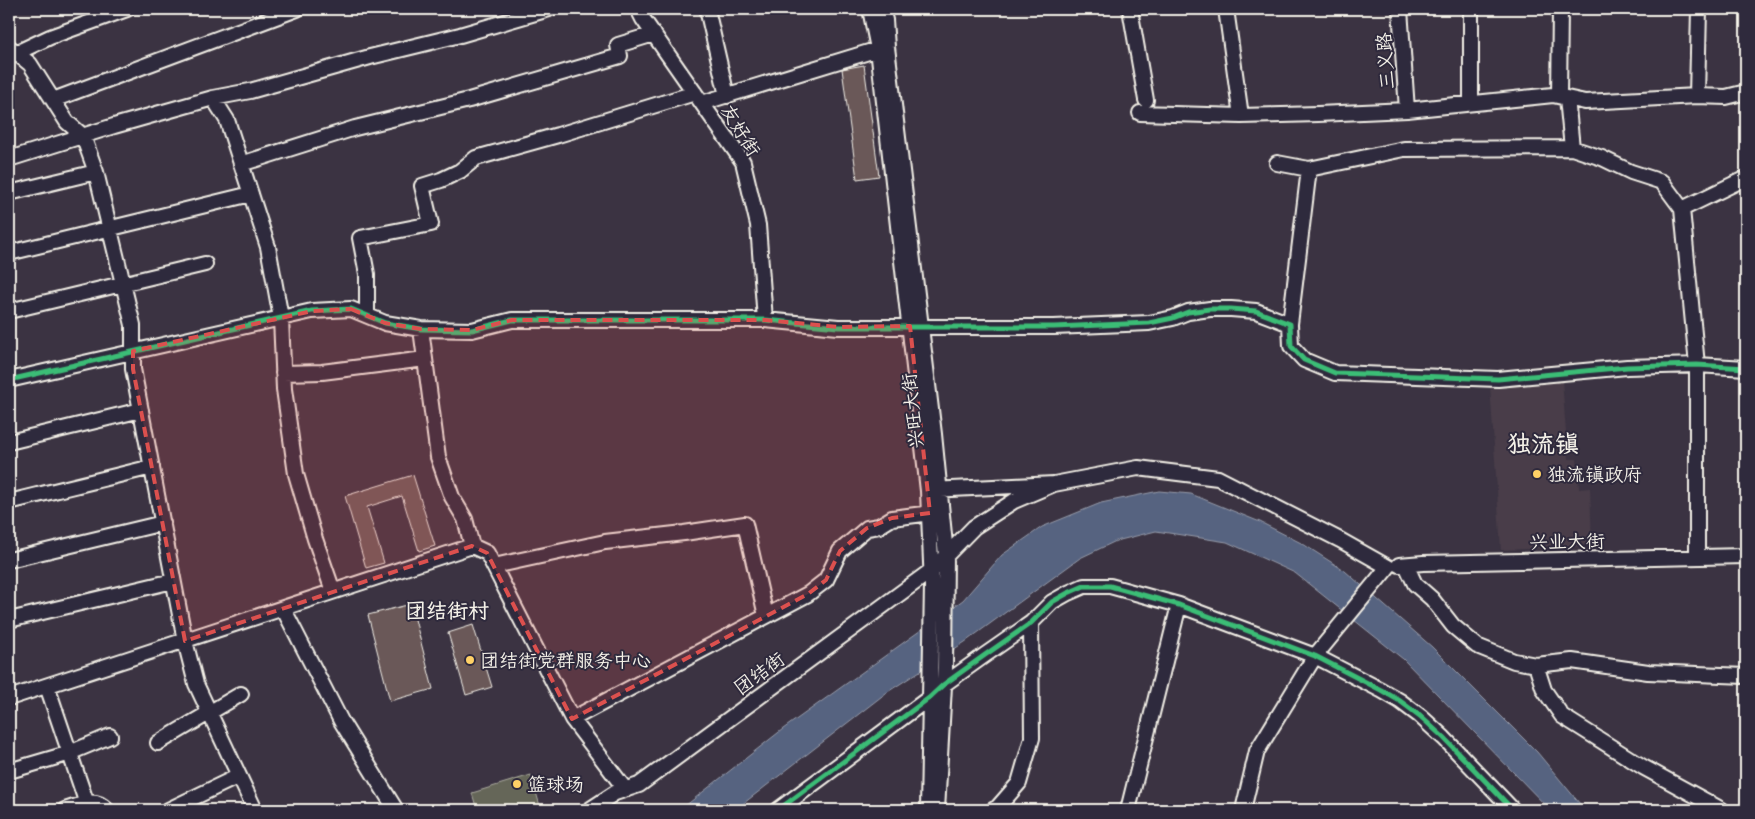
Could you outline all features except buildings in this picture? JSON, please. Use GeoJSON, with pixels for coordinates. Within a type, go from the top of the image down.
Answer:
{"type":"FeatureCollection","features":[{"type":"Feature","properties":{"kind":"street"},"geometry":{"type":"LineString","coordinates":[[12,50],[127,9]]}},
{"type":"Feature","properties":{"kind":"street"},"geometry":{"type":"LineString","coordinates":[[53,100],[297,9]]}},
{"type":"Feature","properties":{"kind":"street"},"geometry":{"type":"LineString","coordinates":[[9,159],[213,98],[250,91],[370,57],[460,35],[549,9]]}},
{"type":"Feature","properties":{"kind":"street","name":"友好街"},"geometry":{"type":"LineString","coordinates":[[638,9],[743,162],[758,225],[765,320]]}},
{"type":"Feature","properties":{"kind":"street","name":"兴旺大街"},"geometry":{"type":"LineString","coordinates":[[870,9],[882,48],[916,327],[936,513],[946,561],[945,668],[937,810]]}},
{"type":"Feature","properties":{"kind":"street","name":"兴旺大街"},"geometry":{"type":"LineString","coordinates":[[882,9],[885,20],[882,48]]}},
{"type":"Feature","properties":{"kind":"street"},"geometry":{"type":"LineString","coordinates":[[1130,9],[1146,100]]}},
{"type":"Feature","properties":{"kind":"street"},"geometry":{"type":"LineString","coordinates":[[1226,9],[1241,116]]}},
{"type":"Feature","properties":{"kind":"street","name":"三义路"},"geometry":{"type":"LineString","coordinates":[[1400,9],[1407,110]]}},
{"type":"Feature","properties":{"kind":"street"},"geometry":{"type":"LineString","coordinates":[[1471,9],[1471,103]]}},
{"type":"Feature","properties":{"kind":"street"},"geometry":{"type":"LineString","coordinates":[[1560,9],[1563,97],[1572,148]]}},
{"type":"Feature","properties":{"kind":"street"},"geometry":{"type":"LineString","coordinates":[[1697,96],[1699,9]]}},
{"type":"Feature","properties":{"kind":"street"},"geometry":{"type":"LineString","coordinates":[[711,10],[727,96]]}},
{"type":"Feature","properties":{"kind":"street"},"geometry":{"type":"LineString","coordinates":[[241,164],[355,128],[469,100],[620,56],[618,45],[654,34]]}},
{"type":"Feature","properties":{"kind":"street"},"geometry":{"type":"LineString","coordinates":[[367,316],[366,274],[360,238],[430,224],[422,186],[442,180],[460,171],[476,158],[699,98],[727,96],[882,48]]}},
{"type":"Feature","properties":{"kind":"street"},"geometry":{"type":"LineString","coordinates":[[12,50],[30,64],[67,122],[83,136],[96,172],[133,325],[133,370],[185,641],[196,684],[255,810]]}},
{"type":"Feature","properties":{"kind":"street"},"geometry":{"type":"LineString","coordinates":[[1140,113],[1241,116],[1407,110],[1554,95],[1585,102],[1697,96],[1726,97],[1746,92]]}},
{"type":"Feature","properties":{"kind":"street"},"geometry":{"type":"LineString","coordinates":[[213,98],[227,120],[268,248],[280,318],[284,389],[296,474],[333,591]]}},
{"type":"Feature","properties":{"kind":"street"},"geometry":{"type":"LineString","coordinates":[[1277,163],[1309,170],[1404,149],[1572,148],[1602,158],[1631,172],[1662,182],[1682,209],[1697,365],[1698,556]]}},
{"type":"Feature","properties":{"kind":"street"},"geometry":{"type":"LineString","coordinates":[[1309,170],[1290,324],[1291,346],[1304,360],[1335,373],[1498,379],[1627,367],[1697,365],[1746,368]]}},
{"type":"Feature","properties":{"kind":"street"},"geometry":{"type":"LineString","coordinates":[[9,193],[96,172]]}},
{"type":"Feature","properties":{"kind":"street"},"geometry":{"type":"LineString","coordinates":[[1682,209],[1746,178]]}},
{"type":"Feature","properties":{"kind":"street"},"geometry":{"type":"LineString","coordinates":[[9,253],[251,194]]}},
{"type":"Feature","properties":{"kind":"street"},"geometry":{"type":"LineString","coordinates":[[9,311],[205,264]]}},
{"type":"Feature","properties":{"kind":"street"},"geometry":{"type":"LineString","coordinates":[[9,380],[312,310],[351,308],[385,323],[421,329],[472,330],[512,320],[765,320],[838,327],[1054,327],[1149,323],[1173,318],[1188,312],[1210,309],[1256,311],[1290,324]]}},
{"type":"Feature","properties":{"kind":"street"},"geometry":{"type":"LineString","coordinates":[[421,329],[438,457],[452,497],[465,519],[472,546]]}},
{"type":"Feature","properties":{"kind":"street"},"geometry":{"type":"LineString","coordinates":[[283,373],[322,372],[425,359]]}},
{"type":"Feature","properties":{"kind":"street"},"geometry":{"type":"LineString","coordinates":[[9,442],[141,410]]}},
{"type":"Feature","properties":{"kind":"street"},"geometry":{"type":"LineString","coordinates":[[9,502],[152,467]]}},
{"type":"Feature","properties":{"kind":"street"},"geometry":{"type":"LineString","coordinates":[[934,490],[1054,484],[1138,468],[1218,478],[1388,567],[1315,656],[1257,751],[1243,810]]}},
{"type":"Feature","properties":{"kind":"street","name":"团结街"},"geometry":{"type":"LineString","coordinates":[[589,810],[615,793],[638,785],[946,561],[974,527],[991,515],[1014,501],[1054,484]]}},
{"type":"Feature","properties":{"kind":"street"},"geometry":{"type":"LineString","coordinates":[[572,719],[808,594],[826,580],[840,551],[866,528],[879,526],[892,518],[936,513]]}},
{"type":"Feature","properties":{"kind":"street","name":"兴旺大街"},"geometry":{"type":"LineString","coordinates":[[928,810],[932,570],[936,513]]}},
{"type":"Feature","properties":{"kind":"street"},"geometry":{"type":"LineString","coordinates":[[9,560],[163,523]]}},
{"type":"Feature","properties":{"kind":"street"},"geometry":{"type":"LineString","coordinates":[[494,566],[605,542],[745,524],[766,616]]}},
{"type":"Feature","properties":{"kind":"street"},"geometry":{"type":"LineString","coordinates":[[9,698],[472,546],[487,553],[572,719],[625,789]]}},
{"type":"Feature","properties":{"kind":"street","name":"兴业大街"},"geometry":{"type":"LineString","coordinates":[[1388,567],[1423,563],[1746,556]]}},
{"type":"Feature","properties":{"kind":"street"},"geometry":{"type":"LineString","coordinates":[[1406,565],[1415,584],[1432,598],[1453,626],[1477,646],[1514,661],[1536,665],[1572,661],[1648,672],[1746,676]]}},
{"type":"Feature","properties":{"kind":"street"},"geometry":{"type":"LineString","coordinates":[[9,620],[173,581]]}},
{"type":"Feature","properties":{"kind":"street"},"geometry":{"type":"LineString","coordinates":[[778,810],[930,698],[943,685],[1030,623],[1052,602],[1084,586],[1110,586],[1179,605],[1315,656],[1381,690],[1420,716],[1444,738],[1513,810]]}},
{"type":"Feature","properties":{"kind":"street"},"geometry":{"type":"LineString","coordinates":[[1128,810],[1179,605]]}},
{"type":"Feature","properties":{"kind":"street"},"geometry":{"type":"LineString","coordinates":[[283,608],[341,721],[396,810]]}},
{"type":"Feature","properties":{"kind":"street"},"geometry":{"type":"LineString","coordinates":[[993,810],[998,808],[1019,783],[1032,738],[1030,623]]}},
{"type":"Feature","properties":{"kind":"street"},"geometry":{"type":"LineString","coordinates":[[1536,665],[1544,690],[1562,716],[1642,767],[1722,810]]}},
{"type":"Feature","properties":{"kind":"street"},"geometry":{"type":"LineString","coordinates":[[47,686],[87,804]]}},
{"type":"Feature","properties":{"kind":"street"},"geometry":{"type":"LineString","coordinates":[[158,743],[242,694]]}},
{"type":"Feature","properties":{"kind":"street"},"geometry":{"type":"LineString","coordinates":[[9,771],[70,753],[110,736]]}},
{"type":"Feature","properties":{"kind":"street"},"geometry":{"type":"LineString","coordinates":[[168,810],[239,776]]}},
{"type":"Feature","properties":{"kind":"street"},"geometry":{"type":"LineString","coordinates":[[65,810],[94,801],[101,804],[107,810]]}},
{"type":"Feature","properties":{"kind":"highlighted area"},"geometry":{"type":"Polygon","coordinates":[[[351,309],[385,323],[421,329],[472,330],[512,320],[765,320],[838,327],[910,326],[930,513],[892,518],[867,528],[840,551],[826,580],[808,594],[572,719],[487,553],[472,546],[185,641],[133,369],[133,351],[312,311],[351,309]]]}},
{"type":"Feature","properties":{"kind":"shaded area","name":"独流镇政府"},"geometry":{"type":"Polygon","coordinates":[[[1562,380],[1568,459],[1577,459],[1579,489],[1590,488],[1592,546],[1501,550],[1490,385],[1562,380]]]}},
{"type":"Feature","properties":{"kind":"green space","name":"篮球场"},"geometry":{"type":"Polygon","coordinates":[[[531,775],[540,806],[527,810],[477,810],[472,793],[531,775]]]}},
{"type":"Feature","properties":{"kind":"water"},"geometry":{"type":"Polygon","coordinates":[[[1159,491],[1191,494],[1260,522],[1303,544],[1345,571],[1432,647],[1537,752],[1585,810],[1550,810],[1403,659],[1295,573],[1227,542],[1156,531],[1116,541],[1080,558],[965,642],[886,693],[735,810],[680,810],[783,729],[963,600],[1002,555],[1042,527],[1101,503],[1159,491]]]}},
{"type":"Feature","properties":{"kind":"cycle path"},"geometry":{"type":"LineString","coordinates":[[9,380],[312,311],[351,309],[385,323],[421,329],[472,330],[512,320],[765,320],[838,327],[1054,327],[1149,323],[1173,318],[1188,312],[1231,309],[1256,311],[1290,324],[1291,346],[1304,360],[1335,373],[1498,379],[1627,367],[1697,365],[1746,368]]}},
{"type":"Feature","properties":{"kind":"cycle path"},"geometry":{"type":"LineString","coordinates":[[778,810],[929,698],[943,685],[1031,623],[1052,602],[1084,586],[1110,586],[1179,605],[1315,656],[1381,690],[1420,716],[1444,738],[1513,810]]}},
{"type":"Feature","properties":{"kind":"place","name":"独流镇政府"},"geometry":{"type":"Point","coordinates":[1537,474]}},
{"type":"Feature","properties":{"kind":"place","name":"团结街党群服务中心"},"geometry":{"type":"Point","coordinates":[470,660]}},
{"type":"Feature","properties":{"kind":"place","name":"篮球场"},"geometry":{"type":"Point","coordinates":[517,784]}},
{"type":"Feature","properties":{"kind":"district","name":"独流镇"},"geometry":{"type":"Point","coordinates":[1543,444]}},
{"type":"Feature","properties":{"kind":"district","name":"团结街村"},"geometry":{"type":"Point","coordinates":[447,611]}}]}
